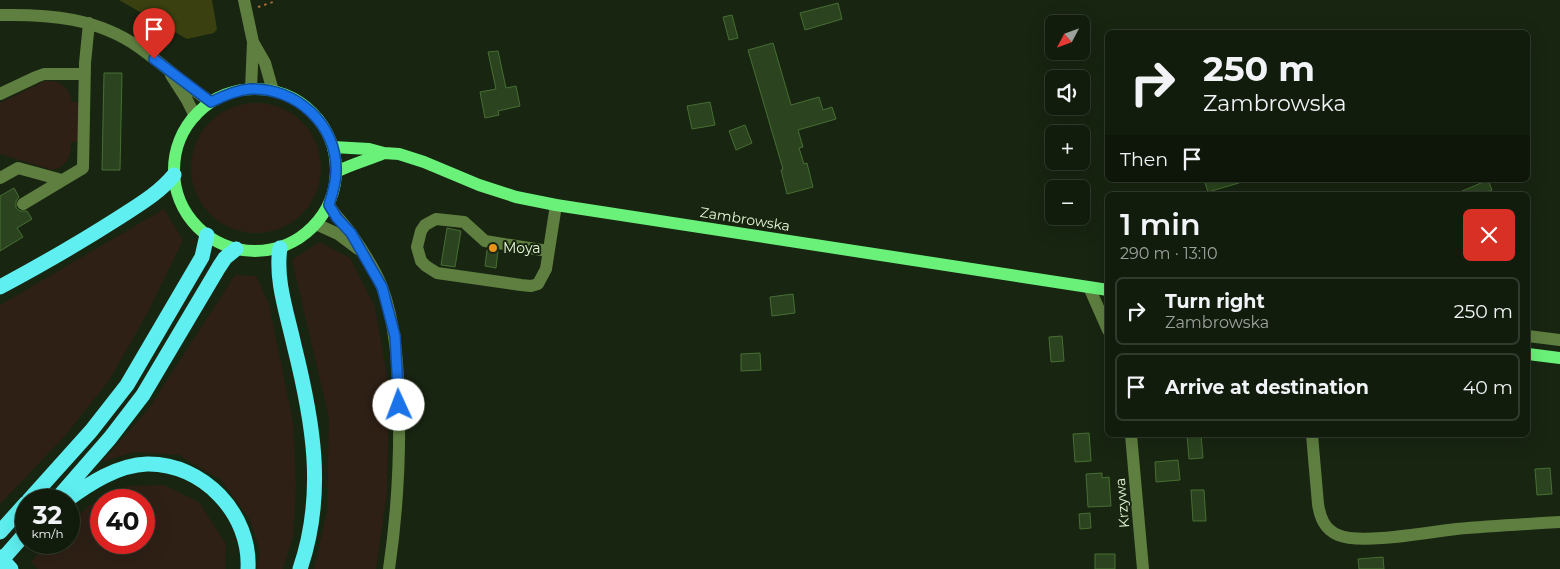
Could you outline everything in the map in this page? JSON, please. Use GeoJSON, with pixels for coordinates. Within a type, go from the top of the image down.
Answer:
{"type":"FeatureCollection","features":[{"type":"Feature","properties":{"kind":"highway"},"geometry":{"type":"LineString","coordinates":[[0,287],[64,252],[108,225],[156,193],[174,175]]}},
{"type":"Feature","properties":{"kind":"highway"},"geometry":{"type":"LineString","coordinates":[[39,489],[91,431],[127,385],[202,257],[207,235]]}},
{"type":"Feature","properties":{"kind":"highway"},"geometry":{"type":"LineString","coordinates":[[280,248],[278,264],[281,287],[309,414],[314,448],[314,496],[309,532],[300,569]]}},
{"type":"Feature","properties":{"kind":"highway"},"geometry":{"type":"LineString","coordinates":[[66,489],[110,438],[143,395],[219,267],[236,249]]}},
{"type":"Feature","properties":{"kind":"highway"},"geometry":{"type":"LineString","coordinates":[[80,490],[122,469],[147,464],[173,467],[200,480],[223,498],[236,517],[244,537],[248,569]]}},
{"type":"Feature","properties":{"kind":"highway"},"geometry":{"type":"LineString","coordinates":[[5,527],[15,516]]}},
{"type":"Feature","properties":{"kind":"highway"},"geometry":{"type":"LineString","coordinates":[[0,562],[15,545]]}},
{"type":"Feature","properties":{"kind":"highway"},"geometry":{"type":"LineString","coordinates":[[0,557],[11,569]]}},
{"type":"Feature","properties":{"kind":"main road"},"geometry":{"type":"LineString","coordinates":[[251,89],[273,91],[290,96],[311,111],[327,132],[333,148],[336,172],[334,189],[329,205],[316,224],[300,238],[280,248],[258,251],[236,249],[207,235],[188,214],[176,189],[174,175],[177,150],[187,126],[211,102],[224,95],[251,89]]}},
{"type":"Feature","properties":{"kind":"main road","name":"Zambrowska"},"geometry":{"type":"LineString","coordinates":[[333,148],[369,149],[399,154],[516,198],[1105,290]]}},
{"type":"Feature","properties":{"kind":"main road","name":"Zambrowska"},"geometry":{"type":"LineString","coordinates":[[336,172],[352,164],[384,153]]}},
{"type":"Feature","properties":{"kind":"main road"},"geometry":{"type":"LineString","coordinates":[[1530,354],[1560,358]]}},
{"type":"Feature","properties":{"kind":"street"},"geometry":{"type":"LineString","coordinates":[[245,5],[253,42],[251,89]]}},
{"type":"Feature","properties":{"kind":"street"},"geometry":{"type":"LineString","coordinates":[[0,15],[37,14],[72,18],[118,34],[140,48],[211,102]]}},
{"type":"Feature","properties":{"kind":"street"},"geometry":{"type":"LineString","coordinates":[[23,204],[83,168],[85,74],[89,23]]}},
{"type":"Feature","properties":{"kind":"street"},"geometry":{"type":"LineString","coordinates":[[253,42],[264,63],[273,91]]}},
{"type":"Feature","properties":{"kind":"street"},"geometry":{"type":"LineString","coordinates":[[168,71],[195,116]]}},
{"type":"Feature","properties":{"kind":"street"},"geometry":{"type":"LineString","coordinates":[[0,94],[44,74],[85,74]]}},
{"type":"Feature","properties":{"kind":"street"},"geometry":{"type":"LineString","coordinates":[[0,178],[18,168],[62,180]]}},
{"type":"Feature","properties":{"kind":"street"},"geometry":{"type":"LineString","coordinates":[[329,205],[337,218],[351,233],[382,287],[395,336],[399,387],[400,457],[396,522],[389,569]]}},
{"type":"Feature","properties":{"kind":"street"},"geometry":{"type":"LineString","coordinates":[[548,251],[485,241],[464,222],[442,219],[430,221],[425,225],[418,237],[417,248],[421,261],[437,273],[531,286],[538,284],[546,269],[556,205]]}},
{"type":"Feature","properties":{"kind":"street"},"geometry":{"type":"LineString","coordinates":[[316,224],[338,234],[362,252]]}},
{"type":"Feature","properties":{"kind":"street"},"geometry":{"type":"LineString","coordinates":[[1089,287],[1105,323]]}},
{"type":"Feature","properties":{"kind":"street"},"geometry":{"type":"LineString","coordinates":[[1530,336],[1560,340]]}},
{"type":"Feature","properties":{"kind":"street","name":"Krzywa"},"geometry":{"type":"LineString","coordinates":[[1131,437],[1144,569]]}},
{"type":"Feature","properties":{"kind":"street"},"geometry":{"type":"LineString","coordinates":[[1312,437],[1320,516],[1330,530],[1346,538],[1357,539],[1454,529],[1560,522]]}},
{"type":"Feature","properties":{"kind":"path"},"geometry":{"type":"LineString","coordinates":[[245,5],[276,2]]}},
{"type":"Feature","properties":{"kind":"shaded area"},"geometry":{"type":"Polygon","coordinates":[[[119,0],[212,0],[217,29],[214,33],[187,39],[119,0]]]}},
{"type":"Feature","properties":{"kind":"shaded area"},"geometry":{"type":"Polygon","coordinates":[[[45,81],[60,83],[67,88],[72,102],[79,102],[78,142],[71,142],[70,152],[65,164],[52,170],[0,154],[0,103],[45,81]]]}},
{"type":"Feature","properties":{"kind":"shaded area"},"geometry":{"type":"Polygon","coordinates":[[[256,103],[269,104],[281,108],[302,122],[316,143],[320,155],[320,181],[316,193],[302,214],[281,228],[269,232],[256,233],[243,232],[231,228],[210,214],[196,193],[192,181],[191,168],[192,155],[196,143],[210,122],[231,108],[243,104],[256,103]]]}},
{"type":"Feature","properties":{"kind":"shaded area"},"geometry":{"type":"Polygon","coordinates":[[[164,209],[183,240],[148,312],[110,379],[65,436],[0,504],[0,305],[164,209]]]}},
{"type":"Feature","properties":{"kind":"shaded area"},"geometry":{"type":"Polygon","coordinates":[[[320,242],[350,258],[375,307],[389,387],[387,493],[376,569],[314,569],[327,512],[329,418],[292,260],[320,242]]]}},
{"type":"Feature","properties":{"kind":"shaded area"},"geometry":{"type":"Polygon","coordinates":[[[235,275],[256,276],[269,304],[293,422],[296,487],[293,536],[283,569],[257,569],[260,552],[250,520],[221,480],[179,455],[134,452],[102,462],[149,408],[235,275]]]}},
{"type":"Feature","properties":{"kind":"shaded area"},"geometry":{"type":"Polygon","coordinates":[[[164,485],[199,502],[226,544],[225,569],[38,569],[31,562],[38,554],[80,554],[80,514],[90,505],[90,554],[155,554],[155,489],[122,489],[128,486],[164,485]]]}},
{"type":"Feature","properties":{"kind":"building"},"geometry":{"type":"Polygon","coordinates":[[[838,3],[842,19],[805,30],[800,13],[838,3]]]}},
{"type":"Feature","properties":{"kind":"building"},"geometry":{"type":"Polygon","coordinates":[[[732,15],[738,38],[729,40],[723,17],[732,15]]]}},
{"type":"Feature","properties":{"kind":"building"},"geometry":{"type":"Polygon","coordinates":[[[773,43],[791,105],[819,97],[823,110],[832,107],[836,119],[798,130],[803,147],[799,148],[804,164],[807,163],[813,187],[787,194],[781,170],[783,169],[748,50],[773,43]]]}},
{"type":"Feature","properties":{"kind":"building"},"geometry":{"type":"Polygon","coordinates":[[[498,51],[506,88],[516,86],[520,106],[498,111],[499,115],[485,118],[480,92],[496,89],[488,52],[498,51]]]}},
{"type":"Feature","properties":{"kind":"building"},"geometry":{"type":"Polygon","coordinates":[[[104,73],[122,73],[120,170],[102,170],[104,73]]]}},
{"type":"Feature","properties":{"kind":"building"},"geometry":{"type":"Polygon","coordinates":[[[710,102],[715,125],[692,129],[687,106],[710,102]]]}},
{"type":"Feature","properties":{"kind":"building"},"geometry":{"type":"Polygon","coordinates":[[[745,125],[752,143],[736,150],[729,131],[745,125]]]}},
{"type":"Feature","properties":{"kind":"building"},"geometry":{"type":"Polygon","coordinates":[[[1205,182],[1239,183],[1208,192],[1205,182]]]}},
{"type":"Feature","properties":{"kind":"building"},"geometry":{"type":"Polygon","coordinates":[[[1483,182],[1489,182],[1492,190],[1487,192],[1460,192],[1483,182]]]}},
{"type":"Feature","properties":{"kind":"building"},"geometry":{"type":"Polygon","coordinates":[[[14,188],[19,197],[16,201],[16,208],[20,211],[27,211],[32,219],[17,228],[23,237],[0,251],[0,196],[14,188]]]}},
{"type":"Feature","properties":{"kind":"building"},"geometry":{"type":"Polygon","coordinates":[[[447,228],[461,231],[455,267],[441,265],[447,228]]]}},
{"type":"Feature","properties":{"kind":"building"},"geometry":{"type":"Polygon","coordinates":[[[487,250],[498,251],[496,268],[485,266],[487,250]]]}},
{"type":"Feature","properties":{"kind":"building"},"geometry":{"type":"Polygon","coordinates":[[[793,294],[795,313],[772,316],[770,297],[793,294]]]}},
{"type":"Feature","properties":{"kind":"building"},"geometry":{"type":"Polygon","coordinates":[[[1062,336],[1064,361],[1051,362],[1049,337],[1062,336]]]}},
{"type":"Feature","properties":{"kind":"building"},"geometry":{"type":"Polygon","coordinates":[[[760,353],[761,370],[741,371],[741,354],[760,353]]]}},
{"type":"Feature","properties":{"kind":"building"},"geometry":{"type":"Polygon","coordinates":[[[1089,433],[1091,461],[1075,462],[1073,434],[1089,433]]]}},
{"type":"Feature","properties":{"kind":"building"},"geometry":{"type":"Polygon","coordinates":[[[1187,437],[1201,437],[1203,458],[1189,459],[1187,437]]]}},
{"type":"Feature","properties":{"kind":"building"},"geometry":{"type":"Polygon","coordinates":[[[1178,460],[1180,480],[1156,482],[1155,462],[1178,460]]]}},
{"type":"Feature","properties":{"kind":"building"},"geometry":{"type":"Polygon","coordinates":[[[1550,468],[1552,494],[1537,495],[1535,469],[1550,468]]]}},
{"type":"Feature","properties":{"kind":"building"},"geometry":{"type":"Polygon","coordinates":[[[1102,473],[1102,478],[1109,477],[1111,506],[1088,507],[1086,474],[1102,473]]]}},
{"type":"Feature","properties":{"kind":"building"},"geometry":{"type":"Polygon","coordinates":[[[1191,490],[1204,490],[1206,521],[1193,521],[1191,490]]]}},
{"type":"Feature","properties":{"kind":"building"},"geometry":{"type":"Polygon","coordinates":[[[1090,513],[1091,528],[1080,529],[1079,514],[1090,513]]]}},
{"type":"Feature","properties":{"kind":"building"},"geometry":{"type":"Polygon","coordinates":[[[1095,554],[1115,554],[1115,569],[1095,569],[1095,554]]]}},
{"type":"Feature","properties":{"kind":"building"},"geometry":{"type":"Polygon","coordinates":[[[1383,557],[1384,569],[1359,569],[1358,559],[1383,557]]]}},
{"type":"Feature","properties":{"kind":"place","name":"Moya"},"geometry":{"type":"Point","coordinates":[493,248]}},
{"type":"Feature","properties":{"kind":"route"},"geometry":{"type":"LineString","coordinates":[[154,59],[211,102],[224,95],[239,91],[251,89],[273,91],[290,96],[317,117],[327,132],[336,160],[334,189],[329,205],[337,218],[351,233],[382,287],[395,336],[399,405]]}}]}
